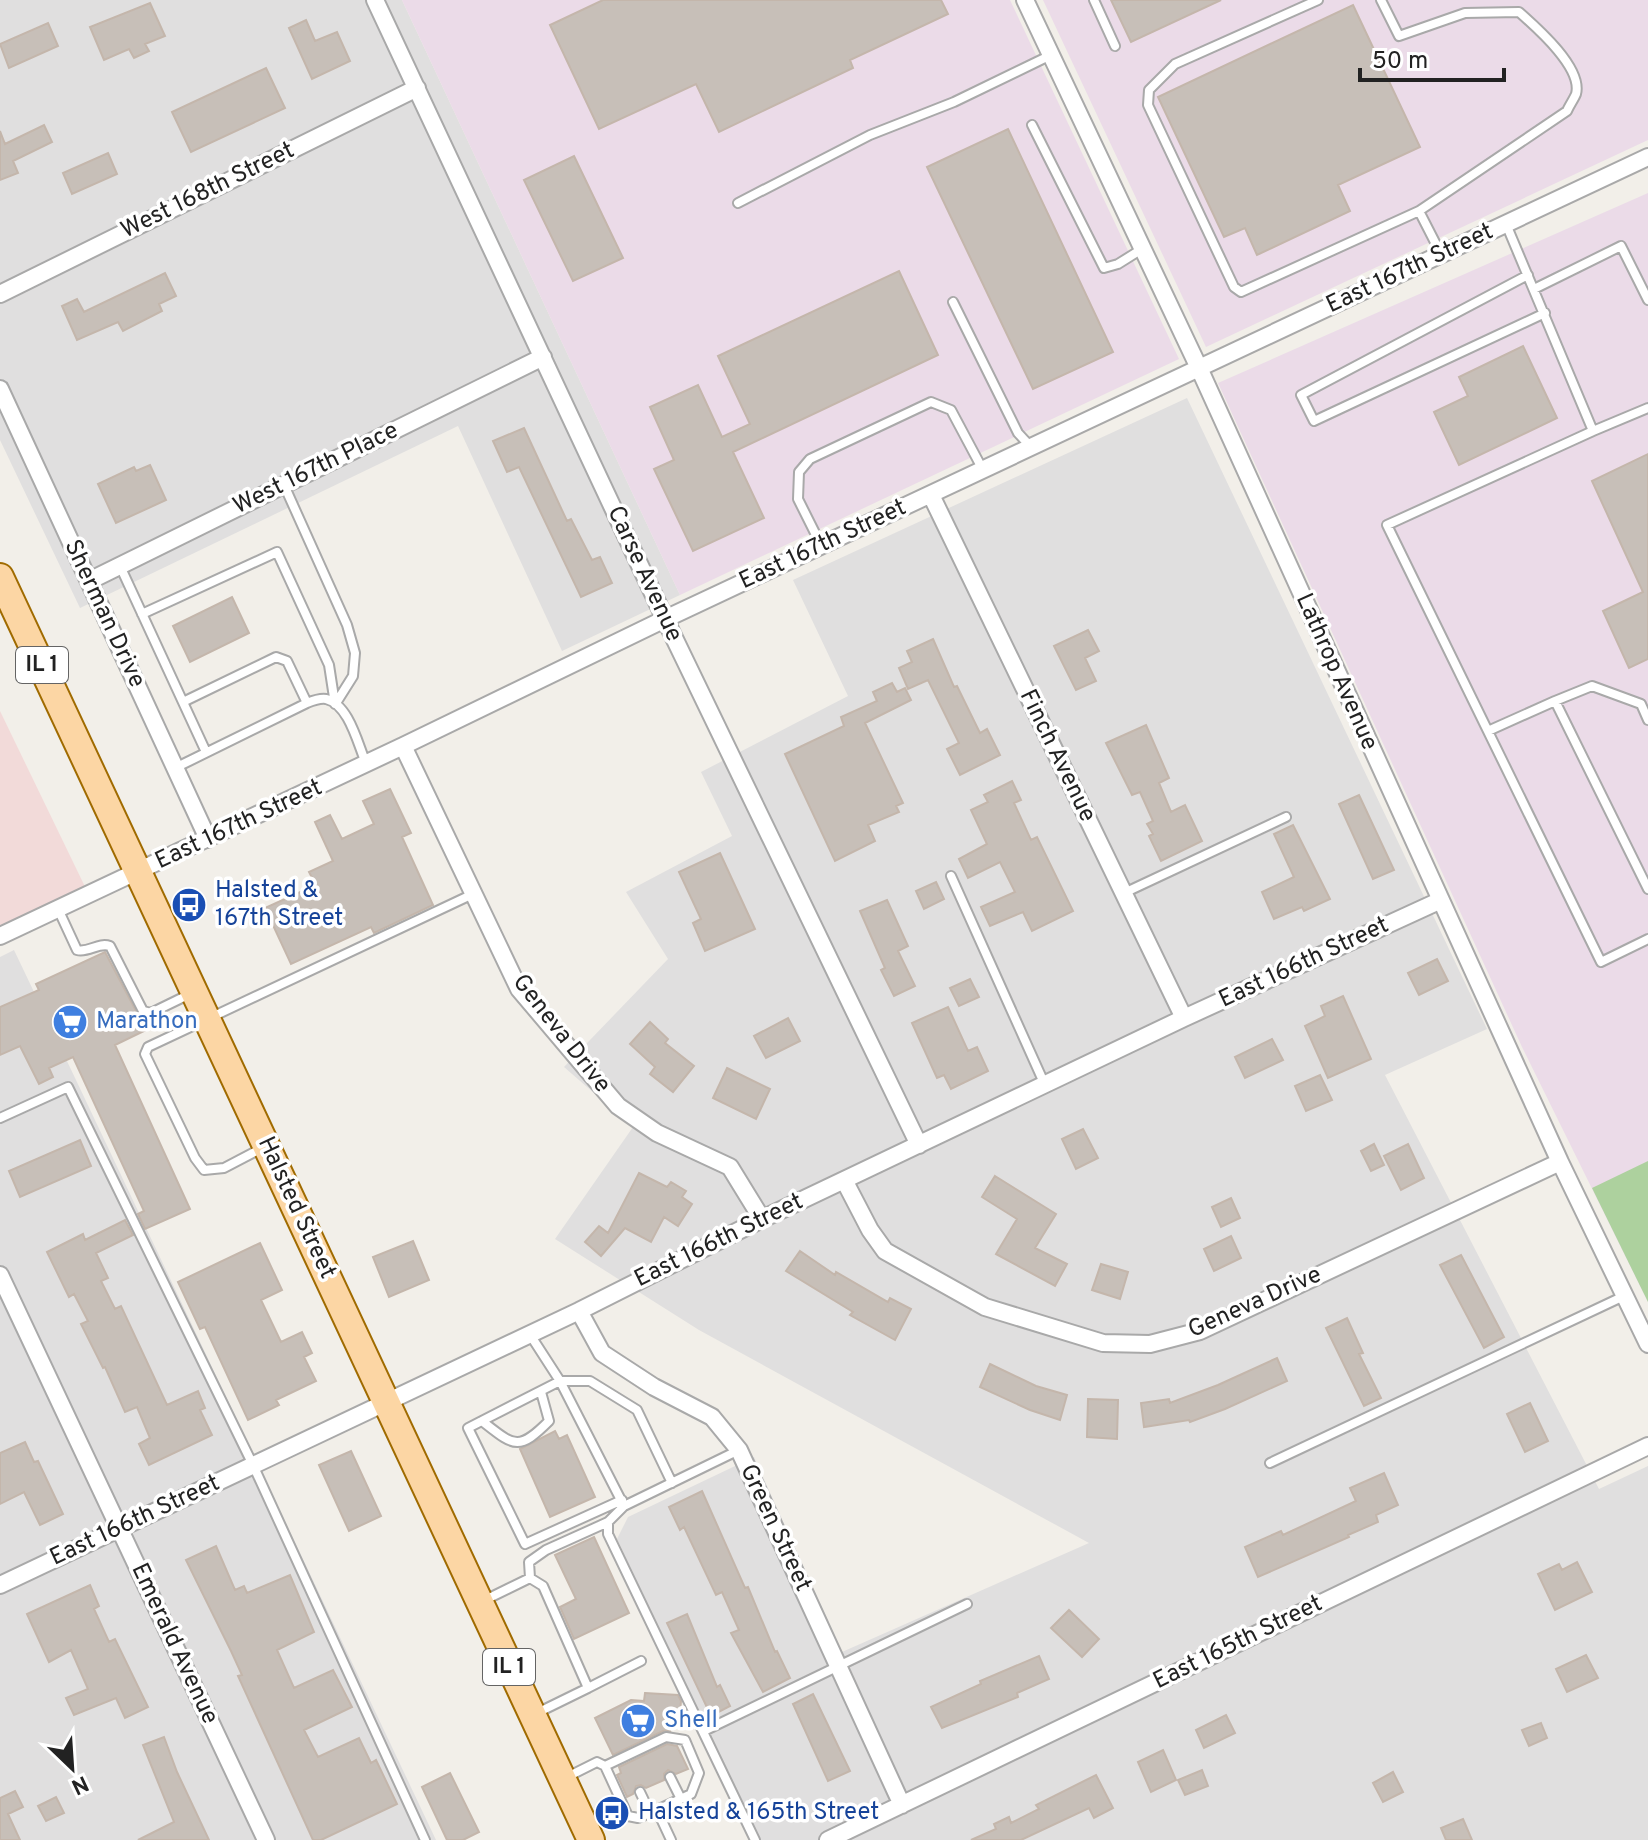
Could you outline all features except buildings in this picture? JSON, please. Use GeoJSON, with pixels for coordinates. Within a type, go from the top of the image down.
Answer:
{"type":"FeatureCollection","features":[{"type":"Feature","properties":{"kind":"main road","name":"Halsted Street"},"geometry":{"type":"LineString","coordinates":[[0,577],[591,1840]]}},
{"type":"Feature","properties":{"kind":"street","name":"Carse Avenue"},"geometry":{"type":"LineString","coordinates":[[375,0],[665,619],[919,1145]]}},
{"type":"Feature","properties":{"kind":"street","name":"Lathrop Avenue"},"geometry":{"type":"LineString","coordinates":[[1025,0],[1199,368],[1439,901],[1648,1344]]}},
{"type":"Feature","properties":{"kind":"street","name":"West 168th Street"},"geometry":{"type":"LineString","coordinates":[[0,294],[417,88]]}},
{"type":"Feature","properties":{"kind":"street","name":"East 167th Street"},"geometry":{"type":"LineString","coordinates":[[0,936],[367,764],[665,619],[1648,157]]}},
{"type":"Feature","properties":{"kind":"street","name":"West 167th Place"},"geometry":{"type":"LineString","coordinates":[[89,581],[543,357]]}},
{"type":"Feature","properties":{"kind":"street","name":"Sherman Drive"},"geometry":{"type":"LineString","coordinates":[[0,389],[208,839]]}},
{"type":"Feature","properties":{"kind":"street","name":"Finch Avenue"},"geometry":{"type":"LineString","coordinates":[[931,495],[1184,1018]]}},
{"type":"Feature","properties":{"kind":"street","name":"Geneva Drive"},"geometry":{"type":"LineString","coordinates":[[403,746],[519,989],[618,1106],[657,1133],[730,1167],[762,1219]]}},
{"type":"Feature","properties":{"kind":"street","name":"East 166th Street"},"geometry":{"type":"LineString","coordinates":[[0,1585],[579,1311],[762,1219],[1184,1018],[1439,901]]}},
{"type":"Feature","properties":{"kind":"street","name":"Geneva Drive"},"geometry":{"type":"LineString","coordinates":[[844,1180],[870,1230],[885,1251],[985,1307],[1103,1343],[1150,1344],[1200,1331],[1560,1162]]}},
{"type":"Feature","properties":{"kind":"street","name":"Emerald Avenue"},"geometry":{"type":"LineString","coordinates":[[0,1275],[266,1840]]}},
{"type":"Feature","properties":{"kind":"street","name":"Green Street"},"geometry":{"type":"LineString","coordinates":[[579,1311],[602,1353],[654,1387],[712,1417],[739,1450],[902,1805]]}},
{"type":"Feature","properties":{"kind":"street","name":"East 165th Street"},"geometry":{"type":"LineString","coordinates":[[828,1840],[1648,1446]]}},
{"type":"Feature","properties":{"kind":"lane"},"geometry":{"type":"LineString","coordinates":[[1094,0],[1115,46]]}},
{"type":"Feature","properties":{"kind":"lane"},"geometry":{"type":"LineString","coordinates":[[1318,0],[1175,64],[1149,90],[1148,105],[1227,273],[1234,287],[1241,292],[1419,211],[1567,111],[1576,92],[1575,73],[1541,31],[1519,12],[1465,13],[1399,36],[1381,0]]}},
{"type":"Feature","properties":{"kind":"lane"},"geometry":{"type":"LineString","coordinates":[[738,203],[870,135],[954,102],[1051,55]]}},
{"type":"Feature","properties":{"kind":"lane"},"geometry":{"type":"LineString","coordinates":[[1032,125],[1104,268],[1118,264],[1143,249]]}},
{"type":"Feature","properties":{"kind":"lane"},"geometry":{"type":"LineString","coordinates":[[1419,211],[1441,255]]}},
{"type":"Feature","properties":{"kind":"lane"},"geometry":{"type":"LineString","coordinates":[[1506,223],[1593,431]]}},
{"type":"Feature","properties":{"kind":"lane"},"geometry":{"type":"LineString","coordinates":[[1534,289],[1621,246],[1648,300]]}},
{"type":"Feature","properties":{"kind":"lane"},"geometry":{"type":"LineString","coordinates":[[1528,275],[1301,395],[1314,421],[1545,313]]}},
{"type":"Feature","properties":{"kind":"lane"},"geometry":{"type":"LineString","coordinates":[[953,302],[1018,433],[1031,447]]}},
{"type":"Feature","properties":{"kind":"lane"},"geometry":{"type":"LineString","coordinates":[[821,546],[798,499],[799,472],[810,459],[870,429],[931,402],[951,410],[983,470]]}},
{"type":"Feature","properties":{"kind":"lane"},"geometry":{"type":"LineString","coordinates":[[1648,408],[1387,525],[1601,962],[1648,939]]}},
{"type":"Feature","properties":{"kind":"lane"},"geometry":{"type":"LineString","coordinates":[[284,484],[347,625],[355,653],[353,676],[335,704]]}},
{"type":"Feature","properties":{"kind":"lane"},"geometry":{"type":"LineString","coordinates":[[142,614],[277,552],[329,665],[335,704]]}},
{"type":"Feature","properties":{"kind":"lane"},"geometry":{"type":"LineString","coordinates":[[120,566],[206,752]]}},
{"type":"Feature","properties":{"kind":"lane"},"geometry":{"type":"LineString","coordinates":[[183,702],[276,657],[287,661],[307,703]]}},
{"type":"Feature","properties":{"kind":"lane"},"geometry":{"type":"LineString","coordinates":[[1488,731],[1592,686],[1641,704],[1648,720]]}},
{"type":"Feature","properties":{"kind":"lane"},"geometry":{"type":"LineString","coordinates":[[175,768],[307,703],[326,699],[346,716],[367,764]]}},
{"type":"Feature","properties":{"kind":"lane"},"geometry":{"type":"LineString","coordinates":[[1555,701],[1648,889]]}},
{"type":"Feature","properties":{"kind":"lane"},"geometry":{"type":"LineString","coordinates":[[1123,893],[1286,817]]}},
{"type":"Feature","properties":{"kind":"lane"},"geometry":{"type":"LineString","coordinates":[[951,876],[1046,1086]]}},
{"type":"Feature","properties":{"kind":"lane"},"geometry":{"type":"LineString","coordinates":[[267,1146],[224,1168],[204,1170],[195,1158],[145,1054],[148,1047],[473,894]]}},
{"type":"Feature","properties":{"kind":"lane"},"geometry":{"type":"LineString","coordinates":[[58,909],[77,950],[103,944],[110,946],[143,1011],[151,1013],[195,992]]}},
{"type":"Feature","properties":{"kind":"lane"},"geometry":{"type":"LineString","coordinates":[[0,1118],[68,1087],[253,1465],[425,1840]]}},
{"type":"Feature","properties":{"kind":"lane"},"geometry":{"type":"LineString","coordinates":[[1270,1463],[1624,1295]]}},
{"type":"Feature","properties":{"kind":"lane"},"geometry":{"type":"LineString","coordinates":[[529,1333],[560,1381],[623,1503]]}},
{"type":"Feature","properties":{"kind":"lane"},"geometry":{"type":"LineString","coordinates":[[672,1483],[637,1410],[590,1381],[560,1381],[468,1428],[525,1544],[672,1483],[739,1450]]}},
{"type":"Feature","properties":{"kind":"lane"},"geometry":{"type":"LineString","coordinates":[[482,1421],[509,1442],[518,1443],[537,1433],[549,1421],[541,1392]]}},
{"type":"Feature","properties":{"kind":"lane"},"geometry":{"type":"LineString","coordinates":[[530,1578],[529,1562],[608,1522],[623,1503]]}},
{"type":"Feature","properties":{"kind":"lane"},"geometry":{"type":"LineString","coordinates":[[608,1522],[608,1534],[755,1840]]}},
{"type":"Feature","properties":{"kind":"lane"},"geometry":{"type":"LineString","coordinates":[[480,1603],[530,1578]]}},
{"type":"Feature","properties":{"kind":"lane"},"geometry":{"type":"LineString","coordinates":[[530,1578],[543,1586],[588,1688]]}},
{"type":"Feature","properties":{"kind":"lane"},"geometry":{"type":"LineString","coordinates":[[704,1731],[967,1604]]}},
{"type":"Feature","properties":{"kind":"lane"},"geometry":{"type":"LineString","coordinates":[[532,1715],[641,1661]]}},
{"type":"Feature","properties":{"kind":"lane"},"geometry":{"type":"LineString","coordinates":[[562,1779],[597,1762],[605,1766],[628,1816],[638,1818],[691,1794],[699,1773],[685,1740],[666,1737],[605,1766]]}},
{"type":"Feature","properties":{"kind":"lane"},"geometry":{"type":"LineString","coordinates":[[654,1743],[659,1753]]}},
{"type":"Feature","properties":{"kind":"lane"},"geometry":{"type":"LineString","coordinates":[[624,1757],[629,1768]]}},
{"type":"Feature","properties":{"kind":"lane"},"geometry":{"type":"LineString","coordinates":[[670,1777],[681,1799]]}},
{"type":"Feature","properties":{"kind":"lane"},"geometry":{"type":"LineString","coordinates":[[640,1792],[671,1840]]}},
{"type":"Feature","properties":{"kind":"shaded area"},"geometry":{"type":"Polygon","coordinates":[[[0,0],[402,0],[680,595],[562,651],[458,426],[80,608],[0,440],[0,0]]]}},
{"type":"Feature","properties":{"kind":"shaded area"},"geometry":{"type":"Polygon","coordinates":[[[402,0],[1010,0],[1179,359],[680,595],[402,0]]]}},
{"type":"Feature","properties":{"kind":"shaded area"},"geometry":{"type":"Polygon","coordinates":[[[1043,0],[1648,0],[1648,140],[1206,347],[1043,0]]]}},
{"type":"Feature","properties":{"kind":"shaded area"},"geometry":{"type":"Polygon","coordinates":[[[1648,193],[1648,1302],[1522,1047],[1218,383],[1648,193]]]}},
{"type":"Feature","properties":{"kind":"shaded area"},"geometry":{"type":"Polygon","coordinates":[[[1187,398],[1487,1029],[1385,1075],[1599,1489],[1648,1466],[1648,1840],[758,1840],[617,1539],[628,1517],[754,1457],[842,1652],[1089,1543],[699,1330],[555,1239],[633,1127],[564,1067],[668,959],[626,892],[732,836],[701,772],[848,696],[793,580],[1187,398]]]}},
{"type":"Feature","properties":{"kind":"shaded area"},"geometry":{"type":"Polygon","coordinates":[[[0,711],[89,895],[0,937],[0,711]]]}},
{"type":"Feature","properties":{"kind":"shaded area"},"geometry":{"type":"Polygon","coordinates":[[[14,950],[436,1840],[0,1840],[0,957],[14,950]]]}},
{"type":"Feature","properties":{"kind":"green space"},"geometry":{"type":"Polygon","coordinates":[[[1648,1161],[1648,1302],[1592,1188],[1648,1161]]]}},
{"type":"Feature","properties":{"kind":"place","name":"Halsted & 167th Street"},"geometry":{"type":"Point","coordinates":[189,905]}},
{"type":"Feature","properties":{"kind":"place","name":"Marathon"},"geometry":{"type":"Point","coordinates":[70,1022]}},
{"type":"Feature","properties":{"kind":"place","name":"Shell"},"geometry":{"type":"Point","coordinates":[638,1721]}},
{"type":"Feature","properties":{"kind":"place","name":"Halsted & 165th Street"},"geometry":{"type":"Point","coordinates":[612,1813]}}]}
